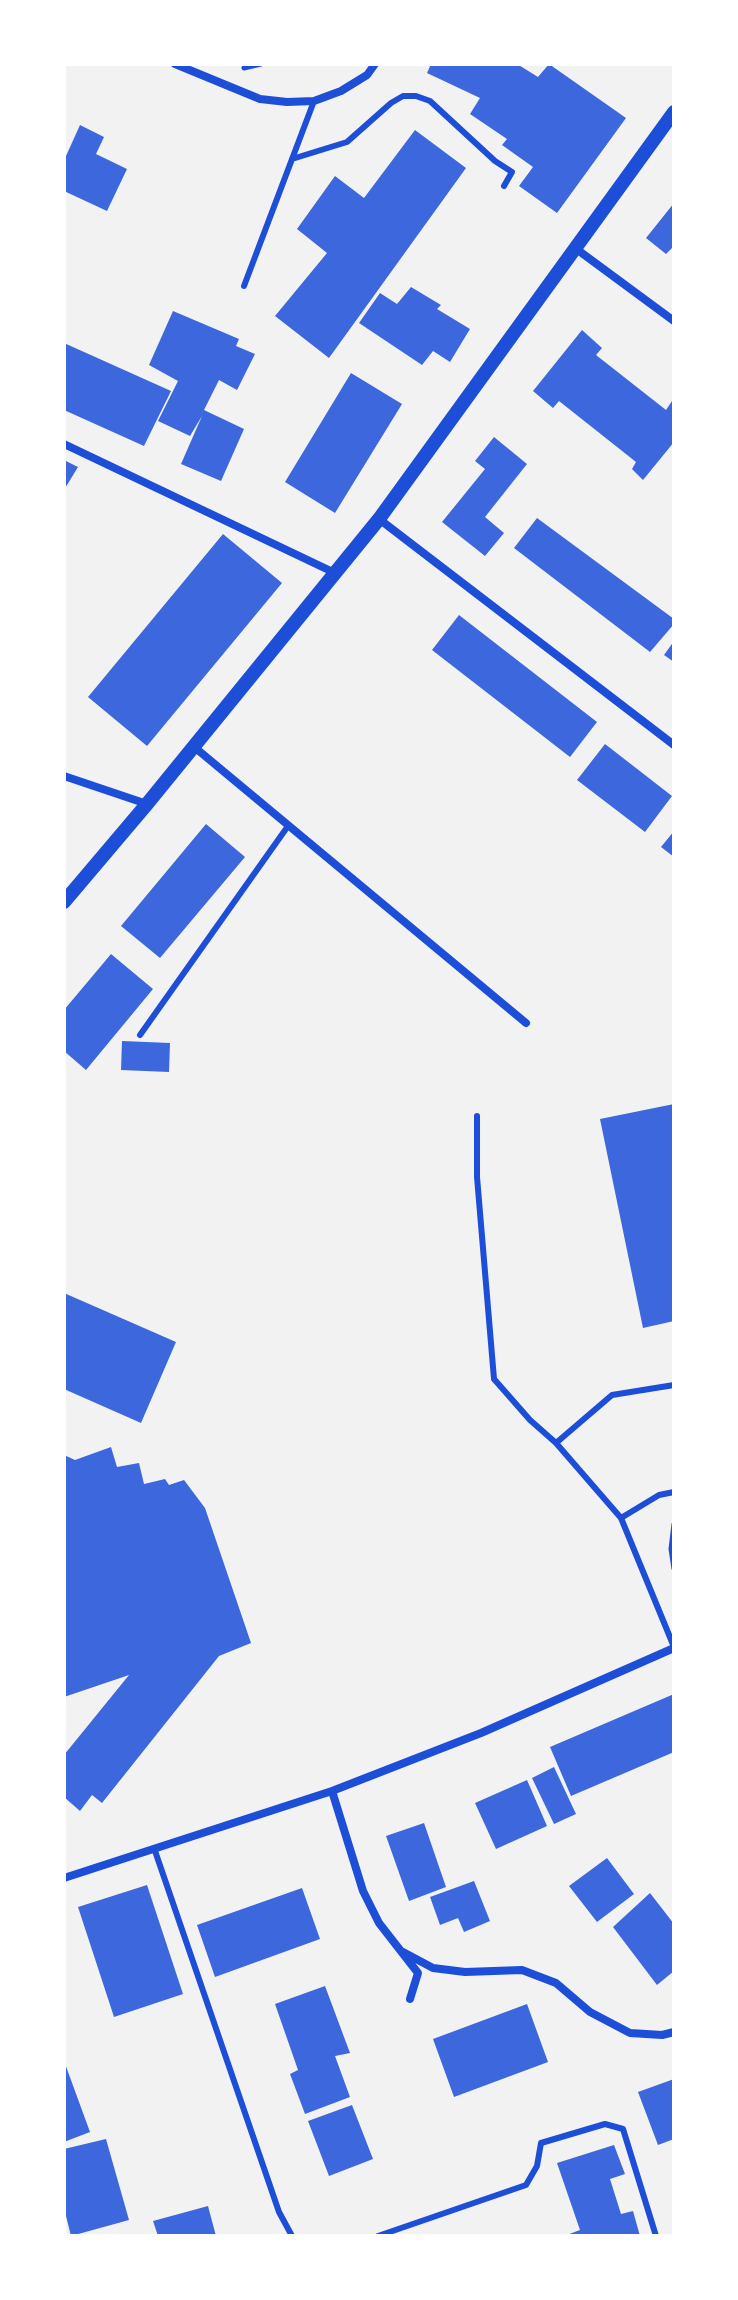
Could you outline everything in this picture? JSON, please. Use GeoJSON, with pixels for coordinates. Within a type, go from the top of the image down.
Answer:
{"type":"FeatureCollection","features":[{"type":"Feature","properties":{"kind":"street"},"geometry":{"type":"LineString","coordinates":[[175,64],[260,99],[314,101],[341,91],[367,75],[375,64]]}},
{"type":"Feature","properties":{"kind":"street"},"geometry":{"type":"LineString","coordinates":[[64,902],[379,519],[674,112]]}},
{"type":"Feature","properties":{"kind":"street"},"geometry":{"type":"LineString","coordinates":[[575,248],[674,321]]}},
{"type":"Feature","properties":{"kind":"street"},"geometry":{"type":"LineString","coordinates":[[64,444],[335,573]]}},
{"type":"Feature","properties":{"kind":"street"},"geometry":{"type":"LineString","coordinates":[[379,519],[674,745]]}},
{"type":"Feature","properties":{"kind":"street"},"geometry":{"type":"LineString","coordinates":[[193,746],[526,1023]]}},
{"type":"Feature","properties":{"kind":"street"},"geometry":{"type":"LineString","coordinates":[[64,776],[147,804]]}},
{"type":"Feature","properties":{"kind":"street"},"geometry":{"type":"LineString","coordinates":[[64,1878],[332,1791],[481,1733],[674,1647]]}},
{"type":"Feature","properties":{"kind":"street"},"geometry":{"type":"LineString","coordinates":[[332,1791],[363,1891],[379,1923],[418,1973],[410,1999]]}},
{"type":"Feature","properties":{"kind":"street"},"geometry":{"type":"LineString","coordinates":[[403,1952],[433,1968],[465,1972],[522,1970],[556,1983],[590,2012],[630,2033],[662,2035],[674,2032]]}},
{"type":"Feature","properties":{"kind":"lane"},"geometry":{"type":"LineString","coordinates":[[292,159],[347,142],[391,103],[403,96],[416,96],[430,101],[495,161],[512,172],[504,186]]}},
{"type":"Feature","properties":{"kind":"lane"},"geometry":{"type":"LineString","coordinates":[[244,286],[314,101]]}},
{"type":"Feature","properties":{"kind":"lane"},"geometry":{"type":"LineString","coordinates":[[140,1035],[288,826]]}},
{"type":"Feature","properties":{"kind":"lane"},"geometry":{"type":"LineString","coordinates":[[477,1116],[477,1177],[494,1379],[530,1420],[556,1443],[621,1518],[674,1647]]}},
{"type":"Feature","properties":{"kind":"lane"},"geometry":{"type":"LineString","coordinates":[[556,1443],[612,1395],[674,1385]]}},
{"type":"Feature","properties":{"kind":"lane"},"geometry":{"type":"LineString","coordinates":[[621,1518],[659,1495],[674,1492]]}},
{"type":"Feature","properties":{"kind":"lane"},"geometry":{"type":"LineString","coordinates":[[153,1847],[279,2212],[292,2236]]}},
{"type":"Feature","properties":{"kind":"lane"},"geometry":{"type":"LineString","coordinates":[[378,2236],[526,2185],[537,2166],[541,2143],[605,2124],[623,2129],[656,2236]]}},
{"type":"Feature","properties":{"kind":"path"},"geometry":{"type":"LineString","coordinates":[[674,1524],[671,1549],[674,1569]]}},
{"type":"Feature","properties":{"kind":"building"},"geometry":{"type":"Polygon","coordinates":[[[431,64],[517,64],[538,77],[549,64],[626,118],[557,213],[519,186],[533,167],[502,145],[507,139],[470,114],[480,98],[427,73],[431,64]]]}},
{"type":"Feature","properties":{"kind":"building"},"geometry":{"type":"Polygon","coordinates":[[[80,125],[104,137],[96,154],[127,169],[107,211],[64,191],[64,155],[80,125]]]}},
{"type":"Feature","properties":{"kind":"building"},"geometry":{"type":"Polygon","coordinates":[[[415,130],[466,168],[329,358],[275,316],[327,253],[297,229],[335,176],[364,198],[415,130]]]}},
{"type":"Feature","properties":{"kind":"building"},"geometry":{"type":"Polygon","coordinates":[[[674,203],[674,250],[672,248],[666,254],[646,238],[674,203]]]}},
{"type":"Feature","properties":{"kind":"building"},"geometry":{"type":"Polygon","coordinates":[[[411,287],[441,305],[437,309],[470,329],[450,362],[433,351],[422,365],[359,323],[380,293],[397,304],[411,287]]]}},
{"type":"Feature","properties":{"kind":"building"},"geometry":{"type":"Polygon","coordinates":[[[173,311],[239,339],[236,346],[255,354],[237,390],[219,380],[204,410],[244,429],[221,481],[181,464],[202,416],[190,436],[158,421],[178,381],[149,365],[173,311]]]}},
{"type":"Feature","properties":{"kind":"building"},"geometry":{"type":"Polygon","coordinates":[[[582,330],[602,348],[596,355],[666,410],[674,398],[674,442],[643,480],[632,469],[636,462],[559,401],[553,408],[533,391],[582,330]]]}},
{"type":"Feature","properties":{"kind":"building"},"geometry":{"type":"Polygon","coordinates":[[[64,343],[171,391],[144,446],[64,410],[64,343]]]}},
{"type":"Feature","properties":{"kind":"building"},"geometry":{"type":"Polygon","coordinates":[[[351,373],[402,404],[335,513],[285,482],[351,373]]]}},
{"type":"Feature","properties":{"kind":"building"},"geometry":{"type":"Polygon","coordinates":[[[494,437],[527,464],[485,517],[504,533],[485,556],[442,522],[485,469],[475,461],[494,437]]]}},
{"type":"Feature","properties":{"kind":"building"},"geometry":{"type":"Polygon","coordinates":[[[64,460],[78,467],[64,490],[64,460]]]}},
{"type":"Feature","properties":{"kind":"building"},"geometry":{"type":"Polygon","coordinates":[[[537,518],[674,619],[674,624],[650,652],[514,548],[537,518]]]}},
{"type":"Feature","properties":{"kind":"building"},"geometry":{"type":"Polygon","coordinates":[[[223,534],[282,583],[147,746],[88,697],[223,534]]]}},
{"type":"Feature","properties":{"kind":"building"},"geometry":{"type":"Polygon","coordinates":[[[459,615],[597,722],[570,757],[432,650],[459,615]]]}},
{"type":"Feature","properties":{"kind":"building"},"geometry":{"type":"Polygon","coordinates":[[[674,641],[674,662],[664,655],[674,641]]]}},
{"type":"Feature","properties":{"kind":"building"},"geometry":{"type":"Polygon","coordinates":[[[605,744],[672,796],[645,832],[577,780],[605,744]]]}},
{"type":"Feature","properties":{"kind":"building"},"geometry":{"type":"Polygon","coordinates":[[[206,824],[245,857],[160,958],[121,926],[206,824]]]}},
{"type":"Feature","properties":{"kind":"building"},"geometry":{"type":"Polygon","coordinates":[[[674,831],[674,857],[661,847],[674,831]]]}},
{"type":"Feature","properties":{"kind":"building"},"geometry":{"type":"Polygon","coordinates":[[[111,954],[153,989],[86,1070],[64,1051],[64,1010],[111,954]]]}},
{"type":"Feature","properties":{"kind":"building"},"geometry":{"type":"Polygon","coordinates":[[[122,1041],[170,1043],[169,1072],[121,1070],[122,1041]]]}},
{"type":"Feature","properties":{"kind":"building"},"geometry":{"type":"Polygon","coordinates":[[[674,1104],[674,1321],[643,1328],[600,1119],[674,1104]]]}},
{"type":"Feature","properties":{"kind":"building"},"geometry":{"type":"Polygon","coordinates":[[[64,1293],[176,1342],[141,1423],[64,1389],[64,1293]]]}},
{"type":"Feature","properties":{"kind":"building"},"geometry":{"type":"Polygon","coordinates":[[[111,1447],[117,1467],[139,1463],[144,1484],[165,1479],[169,1485],[184,1480],[205,1508],[251,1643],[219,1656],[102,1803],[92,1795],[80,1811],[64,1797],[64,1755],[129,1675],[64,1697],[64,1455],[75,1460],[111,1447]]]}},
{"type":"Feature","properties":{"kind":"building"},"geometry":{"type":"Polygon","coordinates":[[[674,1694],[674,1752],[571,1796],[550,1747],[674,1694]]]}},
{"type":"Feature","properties":{"kind":"building"},"geometry":{"type":"Polygon","coordinates":[[[554,1767],[576,1814],[554,1824],[532,1778],[554,1767]]]}},
{"type":"Feature","properties":{"kind":"building"},"geometry":{"type":"Polygon","coordinates":[[[527,1780],[547,1826],[496,1849],[475,1803],[527,1780]]]}},
{"type":"Feature","properties":{"kind":"building"},"geometry":{"type":"Polygon","coordinates":[[[424,1823],[446,1887],[409,1901],[386,1836],[424,1823]]]}},
{"type":"Feature","properties":{"kind":"building"},"geometry":{"type":"Polygon","coordinates":[[[607,1858],[634,1894],[597,1922],[569,1886],[607,1858]]]}},
{"type":"Feature","properties":{"kind":"building"},"geometry":{"type":"Polygon","coordinates":[[[474,1881],[490,1921],[464,1932],[458,1918],[440,1925],[430,1897],[474,1881]]]}},
{"type":"Feature","properties":{"kind":"building"},"geometry":{"type":"Polygon","coordinates":[[[147,1885],[183,1994],[114,2017],[78,1907],[147,1885]]]}},
{"type":"Feature","properties":{"kind":"building"},"geometry":{"type":"Polygon","coordinates":[[[302,1888],[320,1939],[215,1977],[197,1925],[302,1888]]]}},
{"type":"Feature","properties":{"kind":"building"},"geometry":{"type":"Polygon","coordinates":[[[650,1893],[674,1924],[674,1971],[657,1985],[613,1927],[650,1893]]]}},
{"type":"Feature","properties":{"kind":"building"},"geometry":{"type":"Polygon","coordinates":[[[325,1986],[350,2053],[335,2056],[350,2097],[305,2114],[290,2074],[298,2070],[275,2004],[325,1986]]]}},
{"type":"Feature","properties":{"kind":"building"},"geometry":{"type":"Polygon","coordinates":[[[527,2004],[548,2062],[454,2097],[433,2039],[527,2004]]]}},
{"type":"Feature","properties":{"kind":"building"},"geometry":{"type":"Polygon","coordinates":[[[64,2061],[90,2132],[64,2142],[64,2061]]]}},
{"type":"Feature","properties":{"kind":"building"},"geometry":{"type":"Polygon","coordinates":[[[674,2079],[674,2139],[658,2145],[638,2092],[674,2079]]]}},
{"type":"Feature","properties":{"kind":"building"},"geometry":{"type":"Polygon","coordinates":[[[352,2105],[373,2159],[329,2176],[308,2121],[352,2105]]]}},
{"type":"Feature","properties":{"kind":"building"},"geometry":{"type":"Polygon","coordinates":[[[106,2139],[129,2220],[71,2236],[64,2208],[64,2149],[106,2139]]]}},
{"type":"Feature","properties":{"kind":"building"},"geometry":{"type":"Polygon","coordinates":[[[614,2145],[625,2174],[610,2179],[621,2214],[633,2211],[640,2236],[564,2236],[580,2230],[557,2163],[614,2145]]]}},
{"type":"Feature","properties":{"kind":"building"},"geometry":{"type":"Polygon","coordinates":[[[208,2206],[216,2236],[158,2236],[153,2221],[208,2206]]]}}]}
